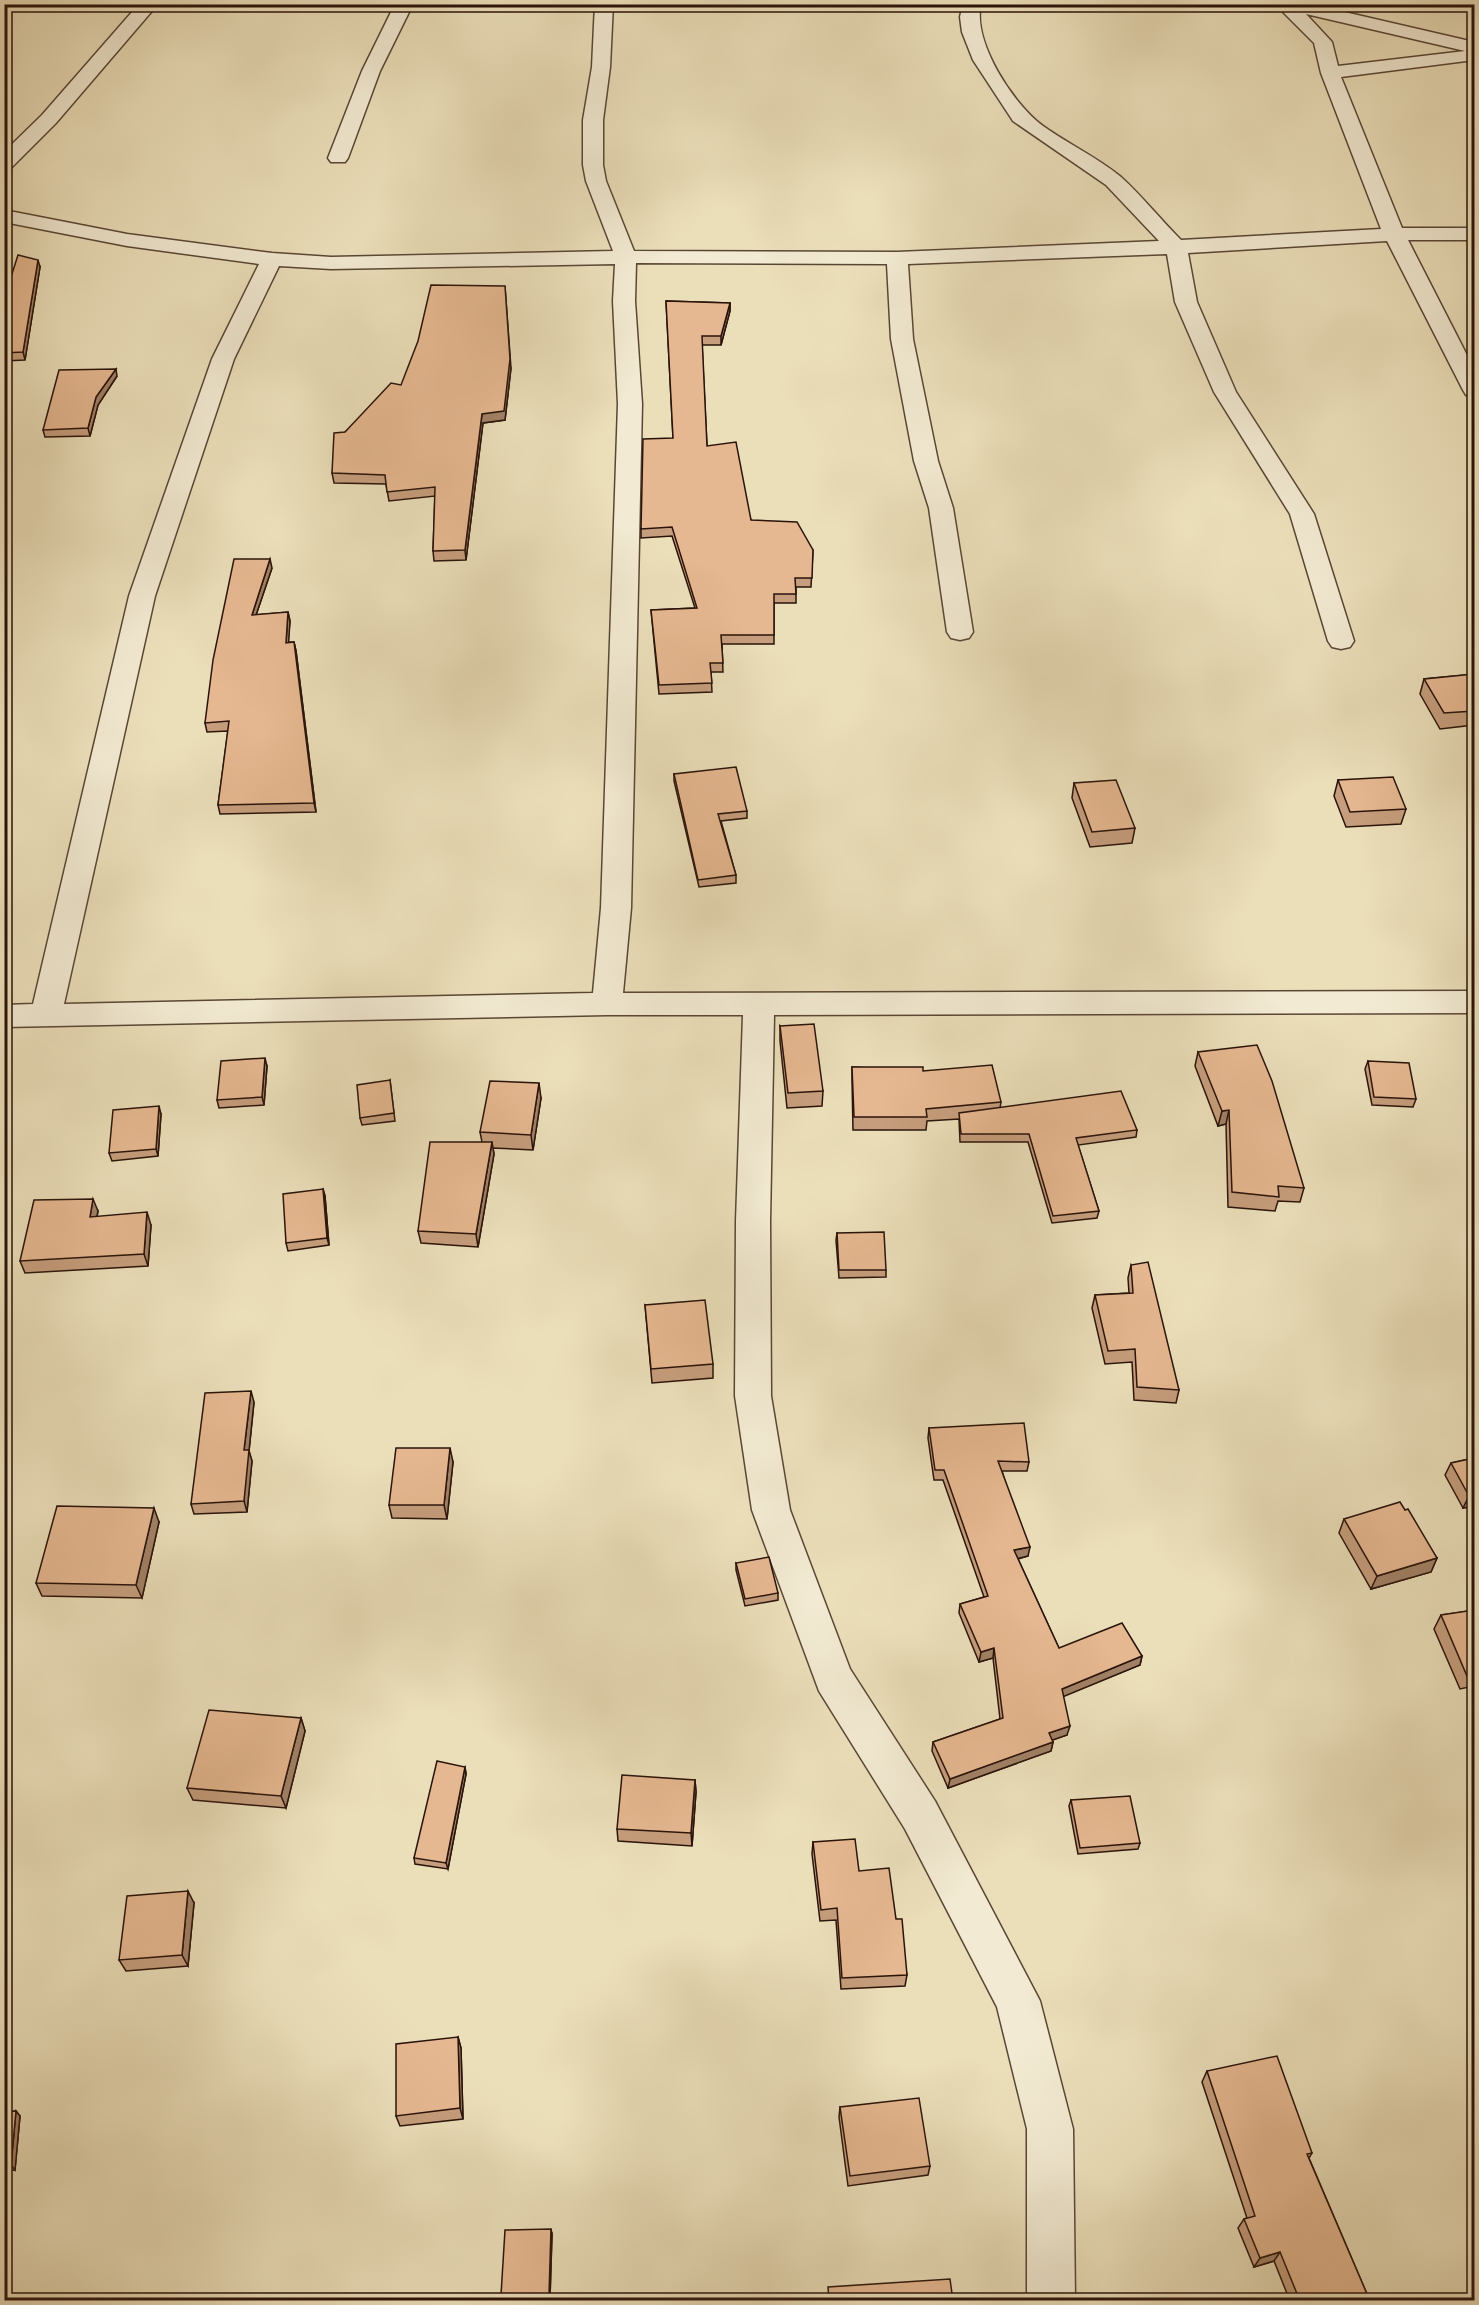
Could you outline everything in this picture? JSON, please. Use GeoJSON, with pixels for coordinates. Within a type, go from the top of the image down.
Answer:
{"type":"FeatureCollection","features":[{"type":"Feature","properties":{"kind":"street"},"geometry":{"type":"LineString","coordinates":[[4,164],[49,119],[149,4]]}},
{"type":"Feature","properties":{"kind":"street"},"geometry":{"type":"LineString","coordinates":[[338,158],[371,71],[404,4]]}},
{"type":"Feature","properties":{"kind":"street"},"geometry":{"type":"LineString","coordinates":[[604,4],[601,68],[593,120],[593,165],[596,181],[626,257],[624,301],[630,404],[616,908],[607,1004]]}},
{"type":"Feature","properties":{"kind":"street"},"geometry":{"type":"LineString","coordinates":[[972,4],[969,17],[971,32],[982,60],[1020,117],[1113,181],[1176,247],[1186,302],[1225,392],[1302,514],[1341,641]]}},
{"type":"Feature","properties":{"kind":"street"},"geometry":{"type":"LineString","coordinates":[[1285,5],[1474,47]]}},
{"type":"Feature","properties":{"kind":"street"},"geometry":{"type":"LineString","coordinates":[[1285,5],[1323,42],[1330,73],[1394,234],[1474,390]]}},
{"type":"Feature","properties":{"kind":"street"},"geometry":{"type":"LineString","coordinates":[[1330,73],[1474,55]]}},
{"type":"Feature","properties":{"kind":"street"},"geometry":{"type":"LineString","coordinates":[[4,216],[127,240],[272,259],[331,262],[626,257],[897,258],[1176,247],[1394,234],[1474,234]]}},
{"type":"Feature","properties":{"kind":"street"},"geometry":{"type":"LineString","coordinates":[[897,258],[902,339],[926,460],[940,507],[960,632]]}},
{"type":"Feature","properties":{"kind":"street"},"geometry":{"type":"LineString","coordinates":[[46,1016],[142,596],[223,359],[272,259]]}},
{"type":"Feature","properties":{"kind":"street"},"geometry":{"type":"LineString","coordinates":[[4,1016],[607,1004],[1474,1002]]}},
{"type":"Feature","properties":{"kind":"street"},"geometry":{"type":"LineString","coordinates":[[759,1004],[753,1221],[753,1396],[771,1510],[834,1678],[920,1815],[1018,2001],[1050,2129],[1051,2301]]}},
{"type":"Feature","properties":{"kind":"building"},"geometry":{"type":"Polygon","coordinates":[[[18,255],[38,260],[23,352],[4,353],[4,299],[18,255]]]}},
{"type":"Feature","properties":{"kind":"building"},"geometry":{"type":"Polygon","coordinates":[[[431,285],[505,286],[510,359],[504,411],[482,414],[465,550],[433,551],[435,487],[387,492],[385,475],[332,473],[334,433],[345,432],[391,383],[401,385],[418,341],[431,285]]]}},
{"type":"Feature","properties":{"kind":"building"},"geometry":{"type":"Polygon","coordinates":[[[666,301],[730,303],[721,336],[702,336],[707,446],[736,442],[751,520],[797,522],[813,550],[812,578],[795,578],[796,594],[774,594],[774,635],[721,635],[723,663],[710,663],[712,683],[659,685],[651,610],[697,608],[672,527],[641,529],[643,439],[673,438],[666,301]]]}},
{"type":"Feature","properties":{"kind":"building"},"geometry":{"type":"Polygon","coordinates":[[[116,369],[96,397],[88,428],[43,430],[59,370],[116,369]]]}},
{"type":"Feature","properties":{"kind":"building"},"geometry":{"type":"Polygon","coordinates":[[[234,559],[270,559],[252,615],[288,612],[286,643],[294,642],[314,803],[218,805],[229,721],[205,723],[213,660],[234,559]]]}},
{"type":"Feature","properties":{"kind":"building"},"geometry":{"type":"Polygon","coordinates":[[[1474,674],[1474,711],[1444,713],[1424,679],[1474,674]]]}},
{"type":"Feature","properties":{"kind":"building"},"geometry":{"type":"Polygon","coordinates":[[[736,767],[747,811],[718,814],[736,875],[698,880],[674,774],[736,767]]]}},
{"type":"Feature","properties":{"kind":"building"},"geometry":{"type":"Polygon","coordinates":[[[1393,777],[1406,809],[1350,812],[1338,780],[1393,777]]]}},
{"type":"Feature","properties":{"kind":"building"},"geometry":{"type":"Polygon","coordinates":[[[1116,780],[1135,828],[1092,832],[1074,783],[1116,780]]]}},
{"type":"Feature","properties":{"kind":"building"},"geometry":{"type":"Polygon","coordinates":[[[814,1024],[823,1091],[788,1093],[780,1026],[814,1024]]]}},
{"type":"Feature","properties":{"kind":"building"},"geometry":{"type":"Polygon","coordinates":[[[1257,1045],[1272,1081],[1304,1188],[1278,1186],[1279,1197],[1232,1192],[1229,1110],[1222,1111],[1198,1052],[1257,1045]]]}},
{"type":"Feature","properties":{"kind":"building"},"geometry":{"type":"Polygon","coordinates":[[[265,1058],[262,1097],[217,1100],[221,1061],[265,1058]]]}},
{"type":"Feature","properties":{"kind":"building"},"geometry":{"type":"Polygon","coordinates":[[[1368,1061],[1409,1063],[1416,1099],[1374,1097],[1368,1061]]]}},
{"type":"Feature","properties":{"kind":"building"},"geometry":{"type":"Polygon","coordinates":[[[992,1065],[1001,1102],[926,1109],[927,1117],[854,1117],[852,1067],[923,1067],[923,1071],[992,1065]]]}},
{"type":"Feature","properties":{"kind":"building"},"geometry":{"type":"Polygon","coordinates":[[[390,1080],[394,1113],[360,1118],[357,1085],[390,1080]]]}},
{"type":"Feature","properties":{"kind":"building"},"geometry":{"type":"Polygon","coordinates":[[[490,1081],[539,1083],[531,1135],[480,1132],[490,1081]]]}},
{"type":"Feature","properties":{"kind":"building"},"geometry":{"type":"Polygon","coordinates":[[[1121,1091],[1137,1130],[1076,1138],[1099,1211],[1053,1216],[1029,1134],[961,1134],[959,1113],[1121,1091]]]}},
{"type":"Feature","properties":{"kind":"building"},"geometry":{"type":"Polygon","coordinates":[[[159,1106],[156,1149],[109,1153],[113,1110],[159,1106]]]}},
{"type":"Feature","properties":{"kind":"building"},"geometry":{"type":"Polygon","coordinates":[[[430,1142],[492,1142],[476,1234],[418,1231],[430,1142]]]}},
{"type":"Feature","properties":{"kind":"building"},"geometry":{"type":"Polygon","coordinates":[[[323,1189],[327,1238],[286,1243],[283,1194],[323,1189]]]}},
{"type":"Feature","properties":{"kind":"building"},"geometry":{"type":"Polygon","coordinates":[[[93,1199],[90,1217],[147,1212],[144,1254],[20,1261],[34,1200],[93,1199]]]}},
{"type":"Feature","properties":{"kind":"building"},"geometry":{"type":"Polygon","coordinates":[[[884,1232],[886,1270],[839,1270],[837,1233],[884,1232]]]}},
{"type":"Feature","properties":{"kind":"building"},"geometry":{"type":"Polygon","coordinates":[[[1148,1262],[1179,1390],[1137,1387],[1135,1349],[1108,1351],[1095,1295],[1133,1293],[1131,1265],[1148,1262]]]}},
{"type":"Feature","properties":{"kind":"building"},"geometry":{"type":"Polygon","coordinates":[[[705,1300],[713,1364],[651,1369],[645,1305],[705,1300]]]}},
{"type":"Feature","properties":{"kind":"building"},"geometry":{"type":"Polygon","coordinates":[[[251,1391],[244,1450],[249,1450],[244,1501],[191,1504],[205,1393],[251,1391]]]}},
{"type":"Feature","properties":{"kind":"building"},"geometry":{"type":"Polygon","coordinates":[[[1024,1423],[1029,1462],[998,1461],[1030,1547],[1014,1550],[1059,1648],[1122,1623],[1142,1656],[1062,1689],[1070,1726],[1049,1733],[1053,1742],[950,1779],[933,1742],[1003,1718],[994,1648],[981,1652],[960,1604],[988,1596],[944,1470],[935,1470],[929,1428],[1024,1423]]]}},
{"type":"Feature","properties":{"kind":"building"},"geometry":{"type":"Polygon","coordinates":[[[396,1448],[450,1448],[444,1505],[389,1505],[396,1448]]]}},
{"type":"Feature","properties":{"kind":"building"},"geometry":{"type":"Polygon","coordinates":[[[1474,1458],[1474,1495],[1469,1496],[1451,1463],[1474,1458]]]}},
{"type":"Feature","properties":{"kind":"building"},"geometry":{"type":"Polygon","coordinates":[[[1400,1502],[1405,1510],[1408,1509],[1437,1558],[1377,1576],[1344,1519],[1400,1502]]]}},
{"type":"Feature","properties":{"kind":"building"},"geometry":{"type":"Polygon","coordinates":[[[57,1506],[154,1508],[136,1585],[36,1583],[57,1506]]]}},
{"type":"Feature","properties":{"kind":"building"},"geometry":{"type":"Polygon","coordinates":[[[769,1557],[778,1593],[745,1599],[736,1563],[769,1557]]]}},
{"type":"Feature","properties":{"kind":"building"},"geometry":{"type":"Polygon","coordinates":[[[1474,1610],[1474,1674],[1467,1676],[1441,1615],[1474,1610]]]}},
{"type":"Feature","properties":{"kind":"building"},"geometry":{"type":"Polygon","coordinates":[[[209,1710],[301,1718],[281,1796],[187,1788],[209,1710]]]}},
{"type":"Feature","properties":{"kind":"building"},"geometry":{"type":"Polygon","coordinates":[[[437,1761],[465,1767],[446,1863],[414,1858],[437,1761]]]}},
{"type":"Feature","properties":{"kind":"building"},"geometry":{"type":"Polygon","coordinates":[[[622,1775],[695,1780],[691,1833],[617,1829],[622,1775]]]}},
{"type":"Feature","properties":{"kind":"building"},"geometry":{"type":"Polygon","coordinates":[[[1130,1796],[1140,1843],[1080,1848],[1071,1800],[1130,1796]]]}},
{"type":"Feature","properties":{"kind":"building"},"geometry":{"type":"Polygon","coordinates":[[[855,1839],[859,1871],[889,1868],[896,1919],[902,1919],[907,1975],[842,1978],[837,1908],[821,1910],[813,1842],[855,1839]]]}},
{"type":"Feature","properties":{"kind":"building"},"geometry":{"type":"Polygon","coordinates":[[[188,1891],[182,1955],[119,1960],[127,1896],[188,1891]]]}},
{"type":"Feature","properties":{"kind":"building"},"geometry":{"type":"Polygon","coordinates":[[[458,2037],[460,2108],[396,2116],[396,2044],[458,2037]]]}},
{"type":"Feature","properties":{"kind":"building"},"geometry":{"type":"Polygon","coordinates":[[[1277,2056],[1312,2153],[1307,2154],[1370,2301],[1300,2301],[1280,2252],[1260,2258],[1244,2219],[1255,2216],[1207,2071],[1277,2056]]]}},
{"type":"Feature","properties":{"kind":"building"},"geometry":{"type":"Polygon","coordinates":[[[919,2098],[930,2166],[850,2176],[840,2107],[919,2098]]]}},
{"type":"Feature","properties":{"kind":"building"},"geometry":{"type":"Polygon","coordinates":[[[16,2111],[11,2165],[4,2166],[4,2112],[16,2111]]]}},
{"type":"Feature","properties":{"kind":"building"},"geometry":{"type":"Polygon","coordinates":[[[551,2229],[549,2295],[501,2295],[505,2230],[551,2229]]]}},
{"type":"Feature","properties":{"kind":"building"},"geometry":{"type":"Polygon","coordinates":[[[950,2279],[953,2301],[829,2301],[828,2287],[950,2279]]]}}]}
